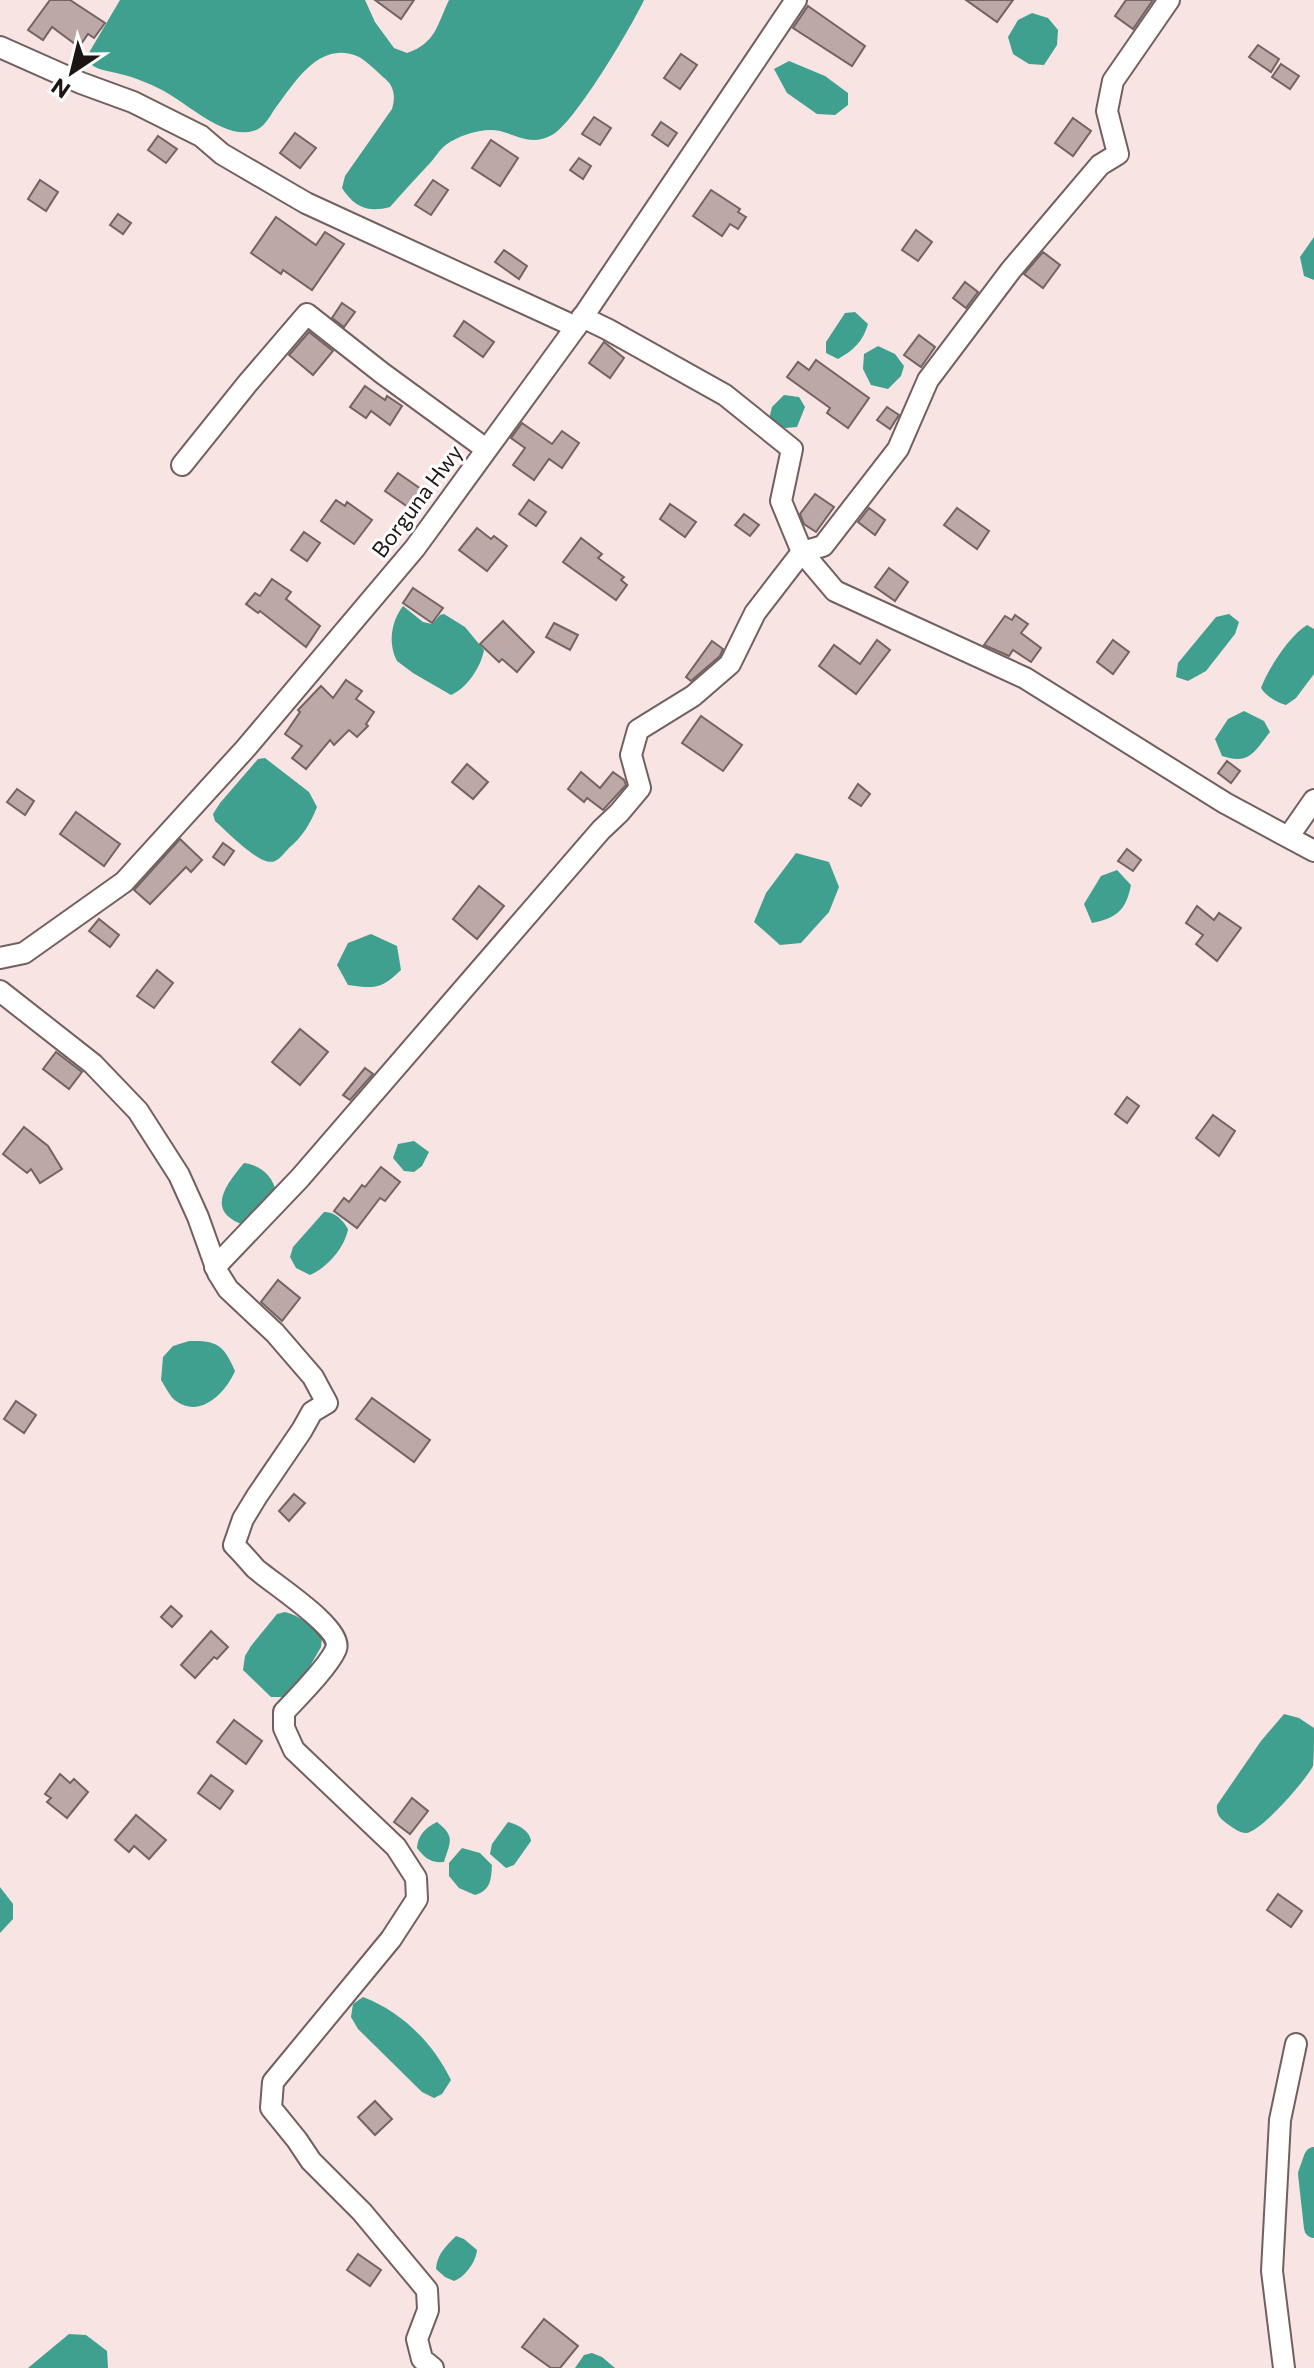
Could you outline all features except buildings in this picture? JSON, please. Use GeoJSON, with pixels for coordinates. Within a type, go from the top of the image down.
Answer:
{"type":"FeatureCollection","features":[{"type":"Feature","properties":{"kind":"street","name":"Borguna Hwy"},"geometry":{"type":"LineString","coordinates":[[0,958],[24,953],[124,882],[246,748],[415,548],[579,322],[796,0]]}},
{"type":"Feature","properties":{"kind":"street"},"geometry":{"type":"LineString","coordinates":[[215,1267],[300,1178],[601,830],[637,794],[640,788],[631,755],[638,730],[693,696],[730,664],[755,613],[802,552],[823,546],[898,449],[928,380],[1011,270],[1100,165],[1118,154],[1107,111],[1113,81],[1169,0]]}},
{"type":"Feature","properties":{"kind":"street"},"geometry":{"type":"LineString","coordinates":[[0,47],[145,107],[201,136],[222,154],[306,203],[579,322],[607,329],[725,395],[792,449],[781,501],[802,552],[835,591],[1025,678],[1225,803],[1314,851]]}},
{"type":"Feature","properties":{"kind":"street"},"geometry":{"type":"LineString","coordinates":[[182,465],[307,314],[486,449]]}},
{"type":"Feature","properties":{"kind":"street"},"geometry":{"type":"LineString","coordinates":[[1289,836],[1314,800]]}},
{"type":"Feature","properties":{"kind":"street"},"geometry":{"type":"LineString","coordinates":[[0,991],[93,1064],[138,1111],[179,1175],[215,1267],[228,1289],[275,1333],[313,1377],[327,1403],[312,1412],[243,1519],[234,1545],[256,1569],[324,1623],[336,1639],[337,1648],[284,1712],[284,1728],[294,1750],[396,1847],[416,1878],[417,1899],[391,1939],[273,2082],[271,2108],[311,2161],[362,2212],[427,2290],[428,2310],[417,2339],[422,2359],[433,2368]]}},
{"type":"Feature","properties":{"kind":"street"},"geometry":{"type":"LineString","coordinates":[[1284,2368],[1272,2271],[1280,2120],[1296,2044]]}},
{"type":"Feature","properties":{"kind":"shaded area"},"geometry":{"type":"Polygon","coordinates":[[[120,0],[365,0],[375,22],[394,48],[407,53],[430,38],[449,0],[644,0],[588,94],[552,135],[532,140],[487,130],[459,138],[443,148],[390,207],[368,209],[351,200],[342,188],[345,176],[392,109],[394,95],[390,84],[369,64],[345,53],[320,59],[299,77],[260,128],[242,132],[230,130],[160,89],[90,64],[87,60],[90,51],[120,0]]]}},
{"type":"Feature","properties":{"kind":"shaded area"},"geometry":{"type":"Polygon","coordinates":[[[1032,13],[1048,18],[1058,30],[1057,45],[1044,65],[1029,64],[1013,54],[1008,37],[1018,20],[1032,13]]]}},
{"type":"Feature","properties":{"kind":"shaded area"},"geometry":{"type":"Polygon","coordinates":[[[789,61],[825,76],[848,93],[848,105],[835,115],[817,114],[787,93],[774,69],[789,61]]]}},
{"type":"Feature","properties":{"kind":"shaded area"},"geometry":{"type":"Polygon","coordinates":[[[1314,237],[1314,280],[1304,276],[1300,257],[1314,237]]]}},
{"type":"Feature","properties":{"kind":"shaded area"},"geometry":{"type":"Polygon","coordinates":[[[855,312],[868,324],[861,340],[838,359],[826,353],[826,342],[845,313],[855,312]]]}},
{"type":"Feature","properties":{"kind":"shaded area"},"geometry":{"type":"Polygon","coordinates":[[[878,346],[895,354],[904,366],[901,376],[888,389],[871,385],[863,369],[864,354],[878,346]]]}},
{"type":"Feature","properties":{"kind":"shaded area"},"geometry":{"type":"Polygon","coordinates":[[[784,395],[799,397],[805,407],[797,427],[785,428],[769,419],[772,407],[784,395]]]}},
{"type":"Feature","properties":{"kind":"shaded area"},"geometry":{"type":"Polygon","coordinates":[[[403,606],[423,622],[432,624],[444,614],[465,627],[484,650],[472,676],[457,692],[451,695],[397,661],[392,647],[392,633],[403,606]]]}},
{"type":"Feature","properties":{"kind":"shaded area"},"geometry":{"type":"Polygon","coordinates":[[[1229,614],[1239,622],[1235,634],[1206,671],[1188,681],[1176,677],[1178,663],[1216,617],[1229,614]]]}},
{"type":"Feature","properties":{"kind":"shaded area"},"geometry":{"type":"Polygon","coordinates":[[[1307,625],[1314,629],[1314,674],[1296,698],[1286,705],[1275,701],[1261,688],[1280,654],[1307,625]]]}},
{"type":"Feature","properties":{"kind":"shaded area"},"geometry":{"type":"Polygon","coordinates":[[[1244,711],[1264,721],[1270,732],[1245,758],[1222,756],[1215,739],[1228,719],[1244,711]]]}},
{"type":"Feature","properties":{"kind":"shaded area"},"geometry":{"type":"Polygon","coordinates":[[[265,758],[309,792],[317,807],[298,839],[279,859],[269,862],[244,847],[215,821],[213,814],[258,759],[265,758]]]}},
{"type":"Feature","properties":{"kind":"shaded area"},"geometry":{"type":"Polygon","coordinates":[[[796,853],[829,862],[839,887],[829,912],[801,943],[780,945],[754,922],[766,893],[796,853]]]}},
{"type":"Feature","properties":{"kind":"shaded area"},"geometry":{"type":"Polygon","coordinates":[[[1117,870],[1131,885],[1126,901],[1119,912],[1092,923],[1084,904],[1101,876],[1117,870]]]}},
{"type":"Feature","properties":{"kind":"shaded area"},"geometry":{"type":"Polygon","coordinates":[[[371,934],[397,946],[401,970],[377,986],[348,985],[337,965],[348,943],[371,934]]]}},
{"type":"Feature","properties":{"kind":"shaded area"},"geometry":{"type":"Polygon","coordinates":[[[414,1141],[429,1152],[422,1166],[414,1172],[404,1171],[393,1158],[398,1144],[414,1141]]]}},
{"type":"Feature","properties":{"kind":"shaded area"},"geometry":{"type":"Polygon","coordinates":[[[244,1163],[265,1172],[276,1192],[246,1226],[233,1220],[222,1206],[225,1190],[244,1163]]]}},
{"type":"Feature","properties":{"kind":"shaded area"},"geometry":{"type":"Polygon","coordinates":[[[324,1212],[338,1217],[348,1229],[334,1256],[310,1275],[296,1268],[290,1257],[293,1247],[324,1212]]]}},
{"type":"Feature","properties":{"kind":"shaded area"},"geometry":{"type":"Polygon","coordinates":[[[189,1341],[218,1346],[235,1371],[226,1387],[212,1401],[194,1407],[176,1401],[161,1380],[163,1357],[173,1346],[189,1341]]]}},
{"type":"Feature","properties":{"kind":"shaded area"},"geometry":{"type":"Polygon","coordinates":[[[285,1612],[310,1625],[322,1637],[321,1647],[294,1694],[271,1697],[243,1670],[245,1656],[277,1614],[285,1612]]]}},
{"type":"Feature","properties":{"kind":"shaded area"},"geometry":{"type":"Polygon","coordinates":[[[1284,1714],[1299,1718],[1314,1728],[1313,1766],[1272,1815],[1253,1831],[1241,1832],[1221,1819],[1217,1805],[1261,1741],[1284,1714]]]}},
{"type":"Feature","properties":{"kind":"shaded area"},"geometry":{"type":"Polygon","coordinates":[[[437,1822],[450,1840],[444,1862],[428,1859],[417,1848],[423,1832],[437,1822]]]}},
{"type":"Feature","properties":{"kind":"shaded area"},"geometry":{"type":"Polygon","coordinates":[[[508,1822],[522,1828],[531,1841],[514,1865],[506,1868],[490,1854],[492,1844],[508,1822]]]}},
{"type":"Feature","properties":{"kind":"shaded area"},"geometry":{"type":"Polygon","coordinates":[[[462,1848],[480,1853],[492,1865],[487,1887],[475,1895],[459,1888],[449,1876],[449,1863],[462,1848]]]}},
{"type":"Feature","properties":{"kind":"shaded area"},"geometry":{"type":"Polygon","coordinates":[[[0,1887],[13,1904],[13,1919],[0,1933],[0,1887]]]}},
{"type":"Feature","properties":{"kind":"shaded area"},"geometry":{"type":"Polygon","coordinates":[[[363,1997],[391,2011],[426,2041],[451,2080],[442,2094],[434,2098],[422,2092],[358,2029],[351,2017],[353,2004],[363,1997]]]}},
{"type":"Feature","properties":{"kind":"shaded area"},"geometry":{"type":"Polygon","coordinates":[[[456,2236],[477,2250],[469,2268],[454,2281],[436,2269],[440,2255],[456,2236]]]}},
{"type":"Feature","properties":{"kind":"shaded area"},"geometry":{"type":"Polygon","coordinates":[[[69,2334],[86,2335],[107,2351],[108,2368],[28,2368],[69,2334]]]}},
{"type":"Feature","properties":{"kind":"shaded area"},"geometry":{"type":"Polygon","coordinates":[[[592,2353],[615,2368],[575,2368],[584,2355],[592,2353]]]}},
{"type":"Feature","properties":{"kind":"waterway"},"geometry":{"type":"LineString","coordinates":[[1314,2157],[1308,2174],[1314,2228]]}}]}
